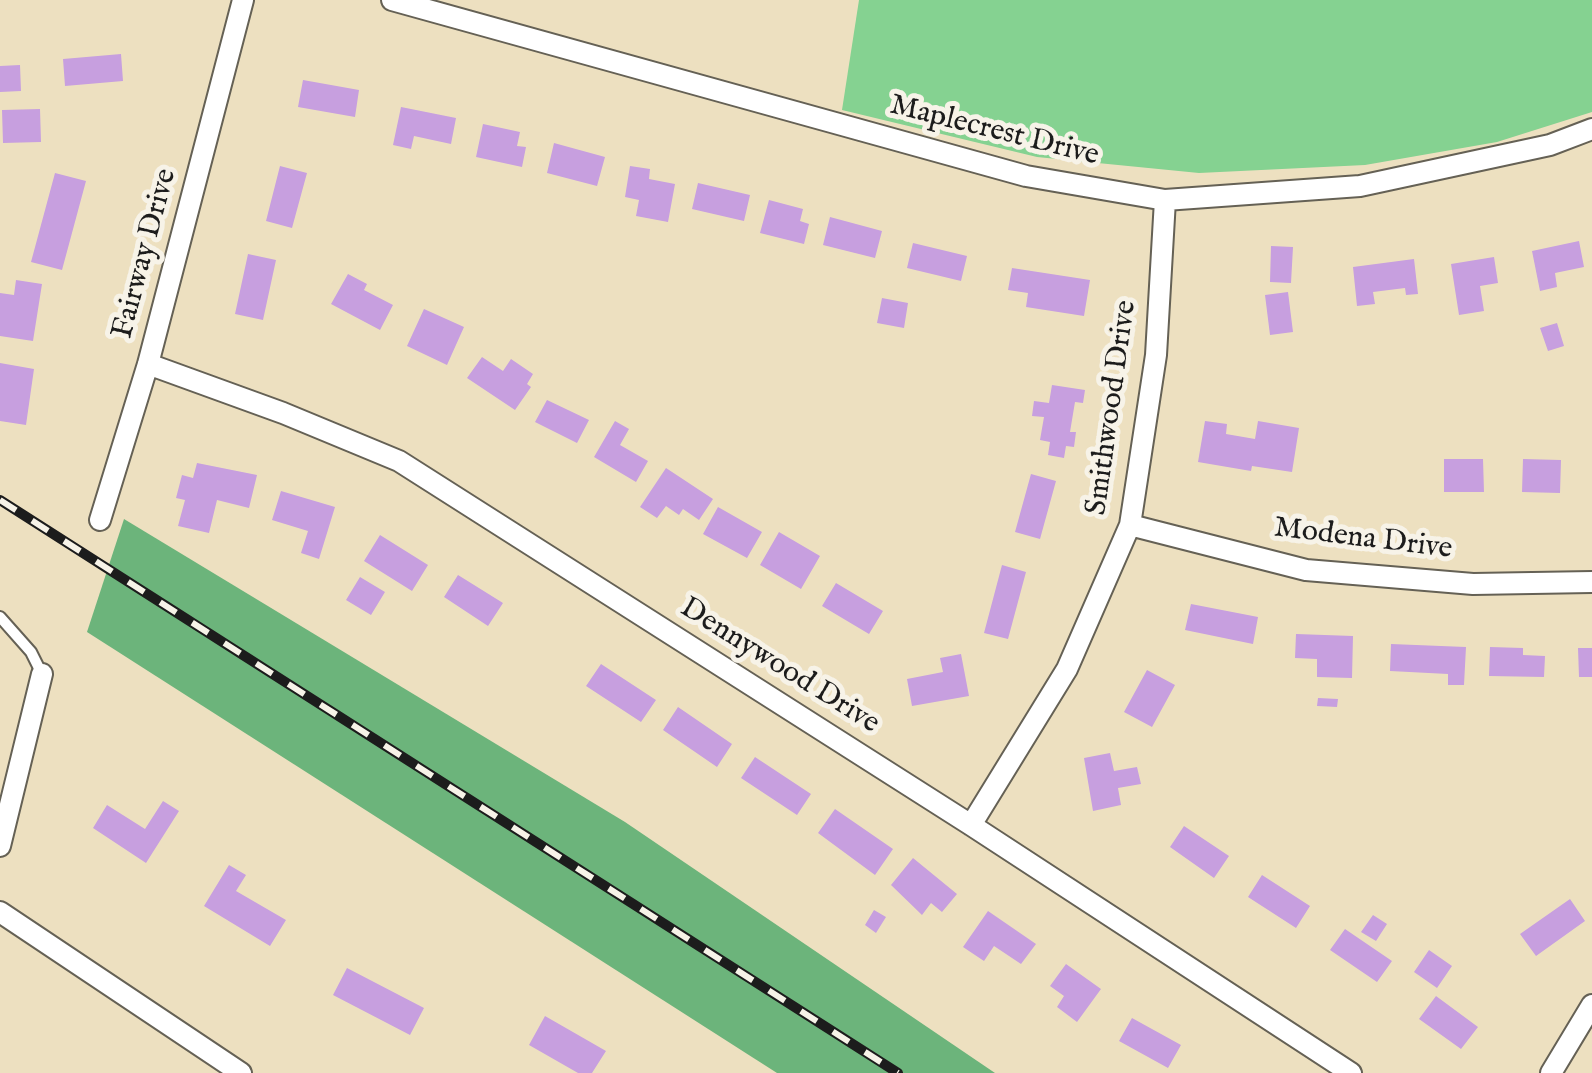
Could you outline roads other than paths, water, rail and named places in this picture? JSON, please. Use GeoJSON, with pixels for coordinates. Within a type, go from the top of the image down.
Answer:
{"type":"FeatureCollection","features":[{"type":"Feature","properties":{"kind":"street","name":"Fairway Drive"},"geometry":{"type":"LineString","coordinates":[[100,520],[148,364],[242,0]]}},
{"type":"Feature","properties":{"kind":"street","name":"Maplecrest Drive"},"geometry":{"type":"LineString","coordinates":[[392,0],[1026,176],[1165,200],[1360,186],[1550,145],[1592,130]]}},
{"type":"Feature","properties":{"kind":"street","name":"Smithwood Drive"},"geometry":{"type":"LineString","coordinates":[[971,824],[1067,670],[1130,525],[1156,354],[1165,200]]}},
{"type":"Feature","properties":{"kind":"street","name":"Dennywood Drive"},"geometry":{"type":"LineString","coordinates":[[148,364],[399,461],[971,824],[1351,1073]]}},
{"type":"Feature","properties":{"kind":"street","name":"Modena Drive"},"geometry":{"type":"LineString","coordinates":[[1130,525],[1306,570],[1473,584],[1592,582]]}},
{"type":"Feature","properties":{"kind":"street"},"geometry":{"type":"LineString","coordinates":[[0,846],[42,674]]}},
{"type":"Feature","properties":{"kind":"street"},"geometry":{"type":"LineString","coordinates":[[0,912],[242,1073]]}},
{"type":"Feature","properties":{"kind":"street"},"geometry":{"type":"LineString","coordinates":[[1552,1073],[1592,1005]]}},
{"type":"Feature","properties":{"kind":"lane"},"geometry":{"type":"LineString","coordinates":[[0,617],[32,652],[42,674]]}},
{"type":"Feature","properties":{"kind":"railway"},"geometry":{"type":"LineString","coordinates":[[0,500],[898,1073]]}}]}
